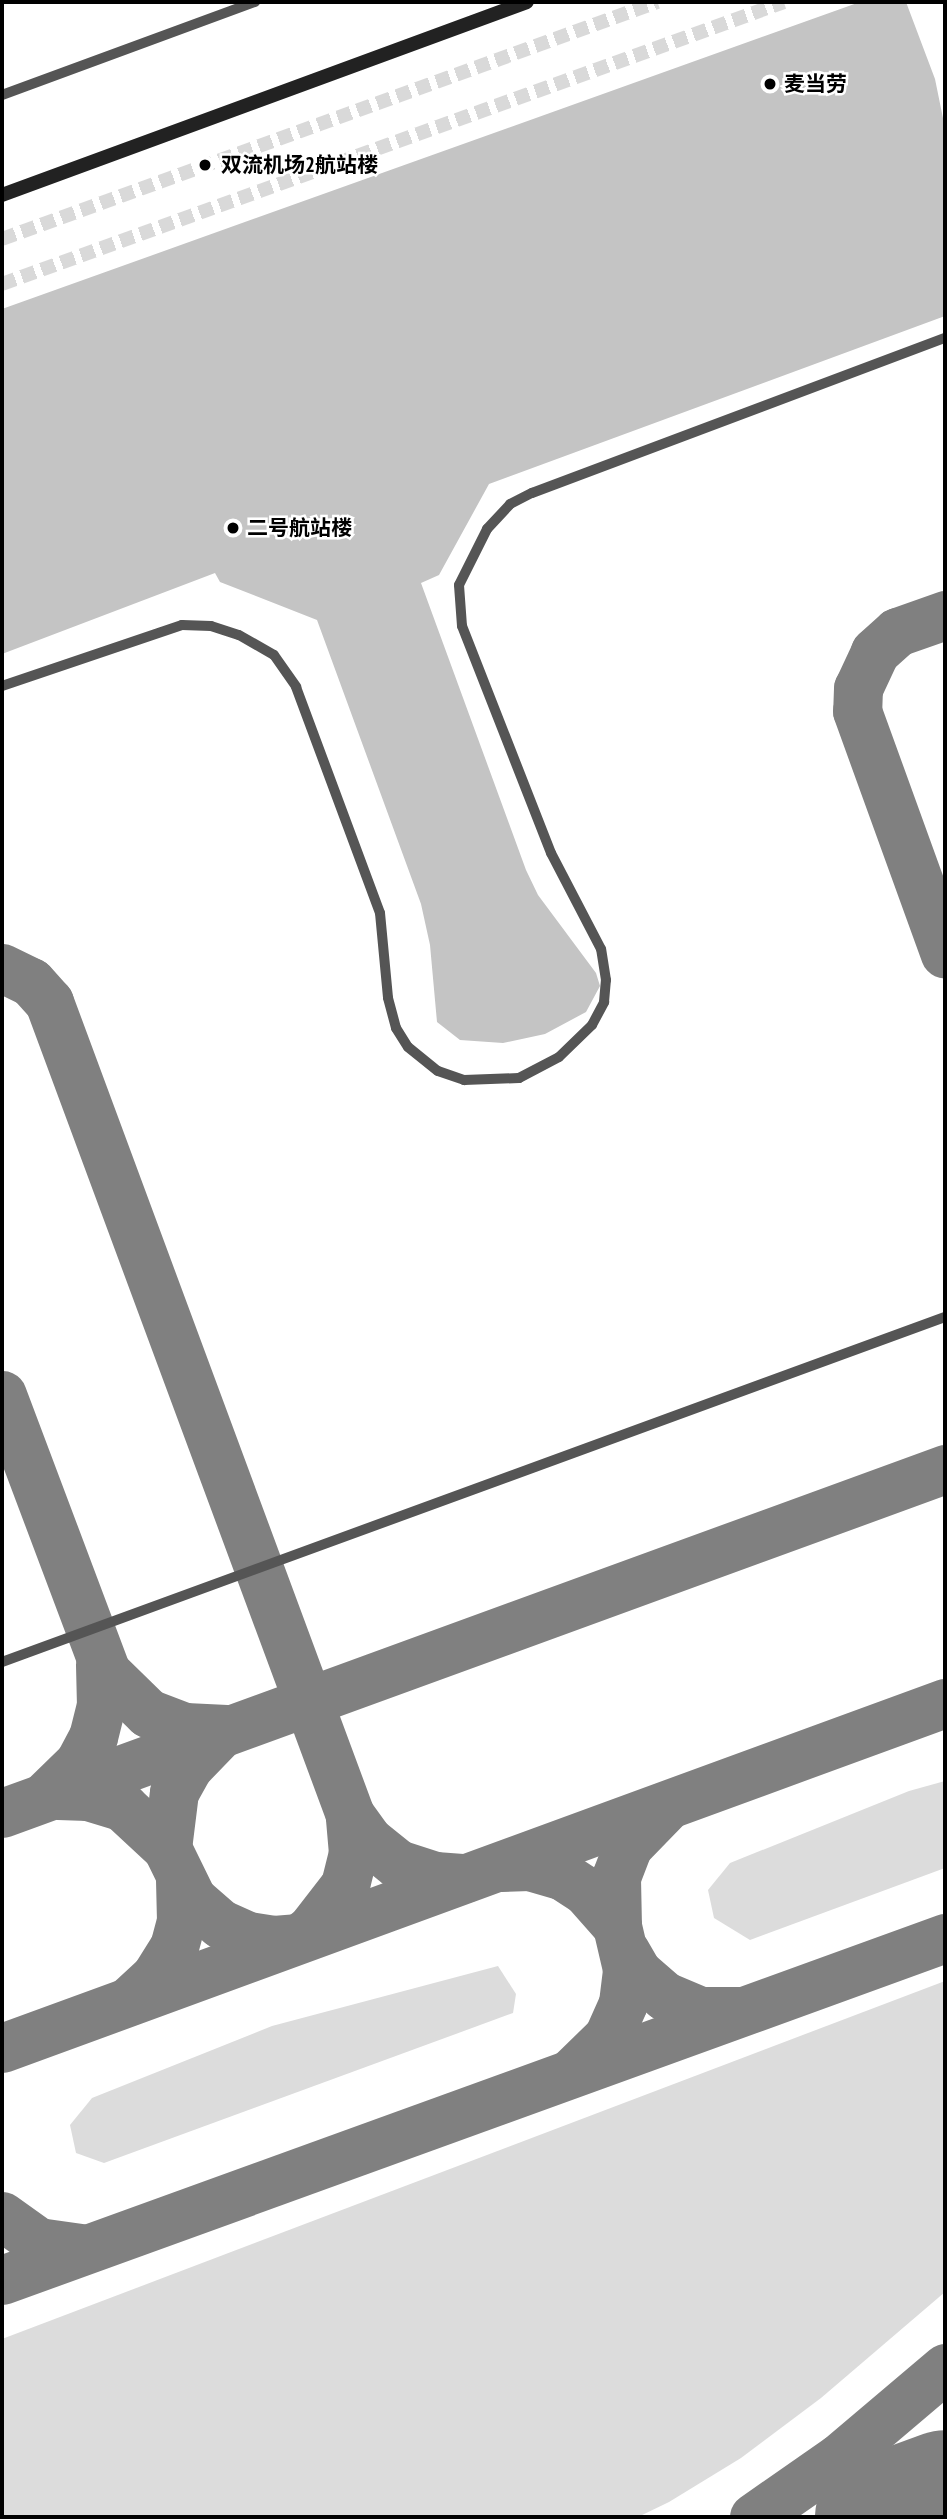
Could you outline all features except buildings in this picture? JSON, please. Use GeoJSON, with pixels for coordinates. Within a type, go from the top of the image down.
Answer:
{"type":"FeatureCollection","features":[{"type":"Feature","properties":{"kind":"street"},"geometry":{"type":"LineString","coordinates":[[2,195],[527,2]]}},
{"type":"Feature","properties":{"kind":"lane"},"geometry":{"type":"LineString","coordinates":[[2,95],[255,2]]}},
{"type":"Feature","properties":{"kind":"lane"},"geometry":{"type":"LineString","coordinates":[[2,686],[182,625],[211,626],[239,635],[274,655],[296,687],[380,913],[388,998],[396,1028],[408,1047],[438,1071],[464,1080],[519,1079],[559,1057],[592,1025],[604,1002],[606,980],[601,949],[551,853],[462,626],[459,585],[487,529],[510,504],[532,493],[945,338]]}},
{"type":"Feature","properties":{"kind":"lane"},"geometry":{"type":"LineString","coordinates":[[2,1662],[945,1317]]}},
{"type":"Feature","properties":{"kind":"shaded area"},"geometry":{"type":"Polygon","coordinates":[[[945,1781],[945,1868],[750,1940],[714,1918],[708,1890],[730,1863],[909,1791],[945,1781]]]}},
{"type":"Feature","properties":{"kind":"shaded area"},"geometry":{"type":"Polygon","coordinates":[[[498,1966],[516,1994],[513,2013],[104,2163],[76,2153],[70,2125],[92,2098],[272,2026],[498,1966]]]}},
{"type":"Feature","properties":{"kind":"shaded area"},"geometry":{"type":"Polygon","coordinates":[[[945,1981],[945,2292],[821,2398],[741,2458],[669,2502],[638,2517],[2,2517],[2,2339],[945,1981]]]}},
{"type":"Feature","properties":{"kind":"taxiway"},"geometry":{"type":"LineString","coordinates":[[945,615],[897,632],[875,652],[858,688],[857,711],[945,954]]}},
{"type":"Feature","properties":{"kind":"taxiway"},"geometry":{"type":"LineString","coordinates":[[2,968],[31,982],[49,1002],[350,1815],[368,1840],[398,1864],[435,1876],[465,1878]]}},
{"type":"Feature","properties":{"kind":"taxiway"},"geometry":{"type":"LineString","coordinates":[[2,1395],[106,1672],[148,1713],[185,1727],[226,1729]]}},
{"type":"Feature","properties":{"kind":"taxiway"},"geometry":{"type":"LineString","coordinates":[[2,1813],[945,1469]]}},
{"type":"Feature","properties":{"kind":"taxiway"},"geometry":{"type":"LineString","coordinates":[[47,1794],[79,1763],[93,1737],[101,1706],[100,1664]]}},
{"type":"Feature","properties":{"kind":"taxiway"},"geometry":{"type":"LineString","coordinates":[[2,2048],[945,1703]]}},
{"type":"Feature","properties":{"kind":"taxiway"},"geometry":{"type":"LineString","coordinates":[[218,1736],[188,1767],[174,1792],[167,1848],[192,1899],[221,1924],[248,1936],[274,1940],[299,1938],[311,1929],[345,1885],[353,1853],[350,1815]]}},
{"type":"Feature","properties":{"kind":"taxiway"},"geometry":{"type":"LineString","coordinates":[[58,1795],[88,1796],[123,1807],[167,1848]]}},
{"type":"Feature","properties":{"kind":"taxiway"},"geometry":{"type":"LineString","coordinates":[[573,2071],[608,2037],[623,2003],[627,1969],[617,1926],[616,1877],[628,1846],[665,1808]]}},
{"type":"Feature","properties":{"kind":"taxiway"},"geometry":{"type":"LineString","coordinates":[[501,1867],[529,1866],[563,1876],[586,1891],[617,1926]]}},
{"type":"Feature","properties":{"kind":"taxiway"},"geometry":{"type":"LineString","coordinates":[[130,2000],[155,1977],[174,1947],[181,1921],[180,1880]]}},
{"type":"Feature","properties":{"kind":"taxiway"},"geometry":{"type":"LineString","coordinates":[[2,2280],[945,1938]]}},
{"type":"Feature","properties":{"kind":"taxiway"},"geometry":{"type":"LineString","coordinates":[[625,1951],[637,1972],[665,1996],[700,2011],[740,2011]]}},
{"type":"Feature","properties":{"kind":"taxiway"},"geometry":{"type":"LineString","coordinates":[[2,2216],[38,2242],[81,2248]]}},
{"type":"Feature","properties":{"kind":"taxiway"},"geometry":{"type":"LineString","coordinates":[[754,2517],[839,2458],[945,2368]]}},
{"type":"Feature","properties":{"kind":"runway"},"geometry":{"type":"LineString","coordinates":[[877,2517],[945,2492]]}},
{"type":"Feature","properties":{"kind":"tunnel"},"geometry":{"type":"LineString","coordinates":[[2,239],[657,2]]}},
{"type":"Feature","properties":{"kind":"tunnel"},"geometry":{"type":"LineString","coordinates":[[2,284],[784,2]]}},
{"type":"Feature","properties":{"kind":"place","name":"麦当劳"},"geometry":{"type":"Point","coordinates":[770,84]}},
{"type":"Feature","properties":{"kind":"place","name":"双流机场2航站楼"},"geometry":{"type":"Point","coordinates":[205,165]}},
{"type":"Feature","properties":{"kind":"place","name":"二号航站楼"},"geometry":{"type":"Point","coordinates":[233,528]}}]}
